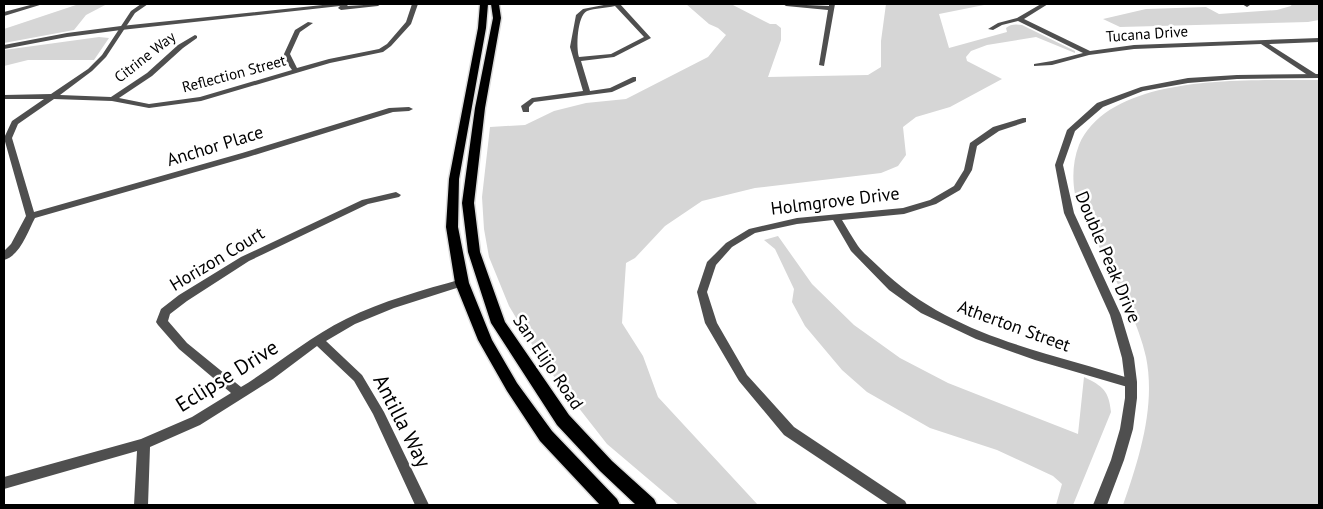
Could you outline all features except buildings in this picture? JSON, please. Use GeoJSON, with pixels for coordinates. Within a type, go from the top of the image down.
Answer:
{"type":"FeatureCollection","features":[{"type":"Feature","properties":{"kind":"main road"},"geometry":{"type":"LineString","coordinates":[[484,4],[482,28],[454,179],[452,227],[462,283],[485,340],[512,387],[546,436],[611,505]]}},
{"type":"Feature","properties":{"kind":"main road","name":"San Elijo Road"},"geometry":{"type":"LineString","coordinates":[[495,4],[497,18],[480,108],[468,203],[474,252],[498,323],[563,420],[606,466],[648,505]]}},
{"type":"Feature","properties":{"kind":"street"},"geometry":{"type":"LineString","coordinates":[[4,14],[40,4]]}},
{"type":"Feature","properties":{"kind":"street"},"geometry":{"type":"LineString","coordinates":[[4,257],[15,246],[30,216],[8,138],[15,123],[90,70],[104,56],[133,12],[145,4]]}},
{"type":"Feature","properties":{"kind":"street"},"geometry":{"type":"LineString","coordinates":[[4,47],[50,38],[346,4]]}},
{"type":"Feature","properties":{"kind":"street"},"geometry":{"type":"LineString","coordinates":[[120,30],[378,4]]}},
{"type":"Feature","properties":{"kind":"street","name":"Reflection Street"},"geometry":{"type":"LineString","coordinates":[[4,97],[32,96],[112,99],[149,106],[201,99],[329,61],[381,50],[389,45],[409,23],[415,4]]}},
{"type":"Feature","properties":{"kind":"street"},"geometry":{"type":"LineString","coordinates":[[576,59],[612,56],[648,38],[616,4],[585,10],[579,15],[573,47],[576,59],[587,93]]}},
{"type":"Feature","properties":{"kind":"street"},"geometry":{"type":"LineString","coordinates":[[786,4],[831,6],[822,65]]}},
{"type":"Feature","properties":{"kind":"street"},"geometry":{"type":"LineString","coordinates":[[991,29],[1000,24],[1019,19],[1045,4]]}},
{"type":"Feature","properties":{"kind":"street"},"geometry":{"type":"LineString","coordinates":[[1019,19],[1089,53]]}},
{"type":"Feature","properties":{"kind":"street"},"geometry":{"type":"LineString","coordinates":[[296,71],[290,63],[288,54],[297,31],[310,23]]}},
{"type":"Feature","properties":{"kind":"street","name":"Citrine Way"},"geometry":{"type":"LineString","coordinates":[[112,99],[152,73],[171,57],[179,46],[195,37]]}},
{"type":"Feature","properties":{"kind":"street","name":"Tucana Drive"},"geometry":{"type":"LineString","coordinates":[[1036,65],[1052,63],[1089,53],[1134,47],[1319,40]]}},
{"type":"Feature","properties":{"kind":"street"},"geometry":{"type":"LineString","coordinates":[[1262,42],[1317,76]]}},
{"type":"Feature","properties":{"kind":"street","name":"Double Peak Drive"},"geometry":{"type":"LineString","coordinates":[[1100,505],[1125,434],[1130,405],[1131,383],[1128,357],[1118,317],[1065,199],[1060,166],[1062,151],[1071,132],[1091,112],[1108,101],[1155,85],[1210,78],[1317,76]]}},
{"type":"Feature","properties":{"kind":"street"},"geometry":{"type":"LineString","coordinates":[[526,110],[525,106],[532,100],[612,90],[633,79]]}},
{"type":"Feature","properties":{"kind":"street","name":"Anchor Place"},"geometry":{"type":"LineString","coordinates":[[30,216],[246,155],[392,110],[409,109]]}},
{"type":"Feature","properties":{"kind":"street","name":"Holmgrove Drive"},"geometry":{"type":"LineString","coordinates":[[900,505],[788,431],[743,378],[711,323],[702,292],[711,264],[729,245],[752,231],[796,221],[904,211],[933,202],[957,188],[968,170],[973,146],[996,128],[1023,120]]}},
{"type":"Feature","properties":{"kind":"street","name":"Horizon Court"},"geometry":{"type":"LineString","coordinates":[[241,394],[183,346],[162,322],[165,312],[183,298],[245,259],[365,202],[396,195]]}},
{"type":"Feature","properties":{"kind":"street","name":"Atherton Street"},"geometry":{"type":"LineString","coordinates":[[836,218],[855,249],[893,287],[924,310],[980,336],[1131,383]]}},
{"type":"Feature","properties":{"kind":"street","name":"Eclipse Drive"},"geometry":{"type":"LineString","coordinates":[[4,484],[144,444],[196,421],[269,376],[318,340],[351,320],[390,305],[462,283]]}},
{"type":"Feature","properties":{"kind":"street","name":"Antilla Way"},"geometry":{"type":"LineString","coordinates":[[318,340],[358,378],[378,412],[422,505]]}},
{"type":"Feature","properties":{"kind":"street"},"geometry":{"type":"LineString","coordinates":[[141,505],[144,444]]}},
{"type":"Feature","properties":{"kind":"shaded area"},"geometry":{"type":"Polygon","coordinates":[[[79,4],[107,4],[86,15],[74,30],[4,43],[4,29],[79,4]]]}},
{"type":"Feature","properties":{"kind":"shaded area"},"geometry":{"type":"Polygon","coordinates":[[[686,4],[731,4],[781,28],[781,40],[768,77],[868,75],[881,67],[881,41],[886,4],[989,4],[939,14],[949,48],[1007,32],[1006,28],[1018,24],[1075,51],[1075,53],[1036,37],[987,45],[971,51],[966,57],[967,61],[1002,79],[950,107],[916,117],[903,127],[906,155],[898,166],[881,173],[755,188],[702,201],[665,226],[635,258],[626,263],[622,323],[643,356],[658,397],[758,505],[679,505],[607,444],[542,361],[509,306],[489,257],[484,229],[482,197],[490,127],[525,125],[554,111],[586,103],[626,99],[708,57],[726,35],[718,28],[709,24],[686,4]]]}},
{"type":"Feature","properties":{"kind":"shaded area"},"geometry":{"type":"Polygon","coordinates":[[[1292,4],[1319,4],[1319,20],[1308,22],[1120,27],[1103,19],[1146,9],[1206,7],[1219,14],[1277,10],[1292,4]]]}},
{"type":"Feature","properties":{"kind":"shaded area"},"geometry":{"type":"Polygon","coordinates":[[[99,37],[109,38],[94,60],[28,60],[4,66],[4,50],[99,37]]]}},
{"type":"Feature","properties":{"kind":"shaded area"},"geometry":{"type":"Polygon","coordinates":[[[1319,80],[1319,505],[1123,505],[1135,469],[1144,432],[1149,394],[1149,376],[1146,357],[1137,326],[1075,194],[1074,169],[1079,145],[1096,121],[1121,104],[1152,92],[1186,85],[1222,81],[1319,80]]]}},
{"type":"Feature","properties":{"kind":"shaded area"},"geometry":{"type":"Polygon","coordinates":[[[778,236],[812,284],[854,325],[900,358],[948,383],[1078,434],[1084,377],[1100,386],[1107,394],[1111,412],[1073,505],[1056,505],[1062,484],[1053,476],[997,450],[930,428],[867,392],[842,370],[805,326],[792,302],[794,289],[775,249],[764,240],[778,236]]]}}]}
